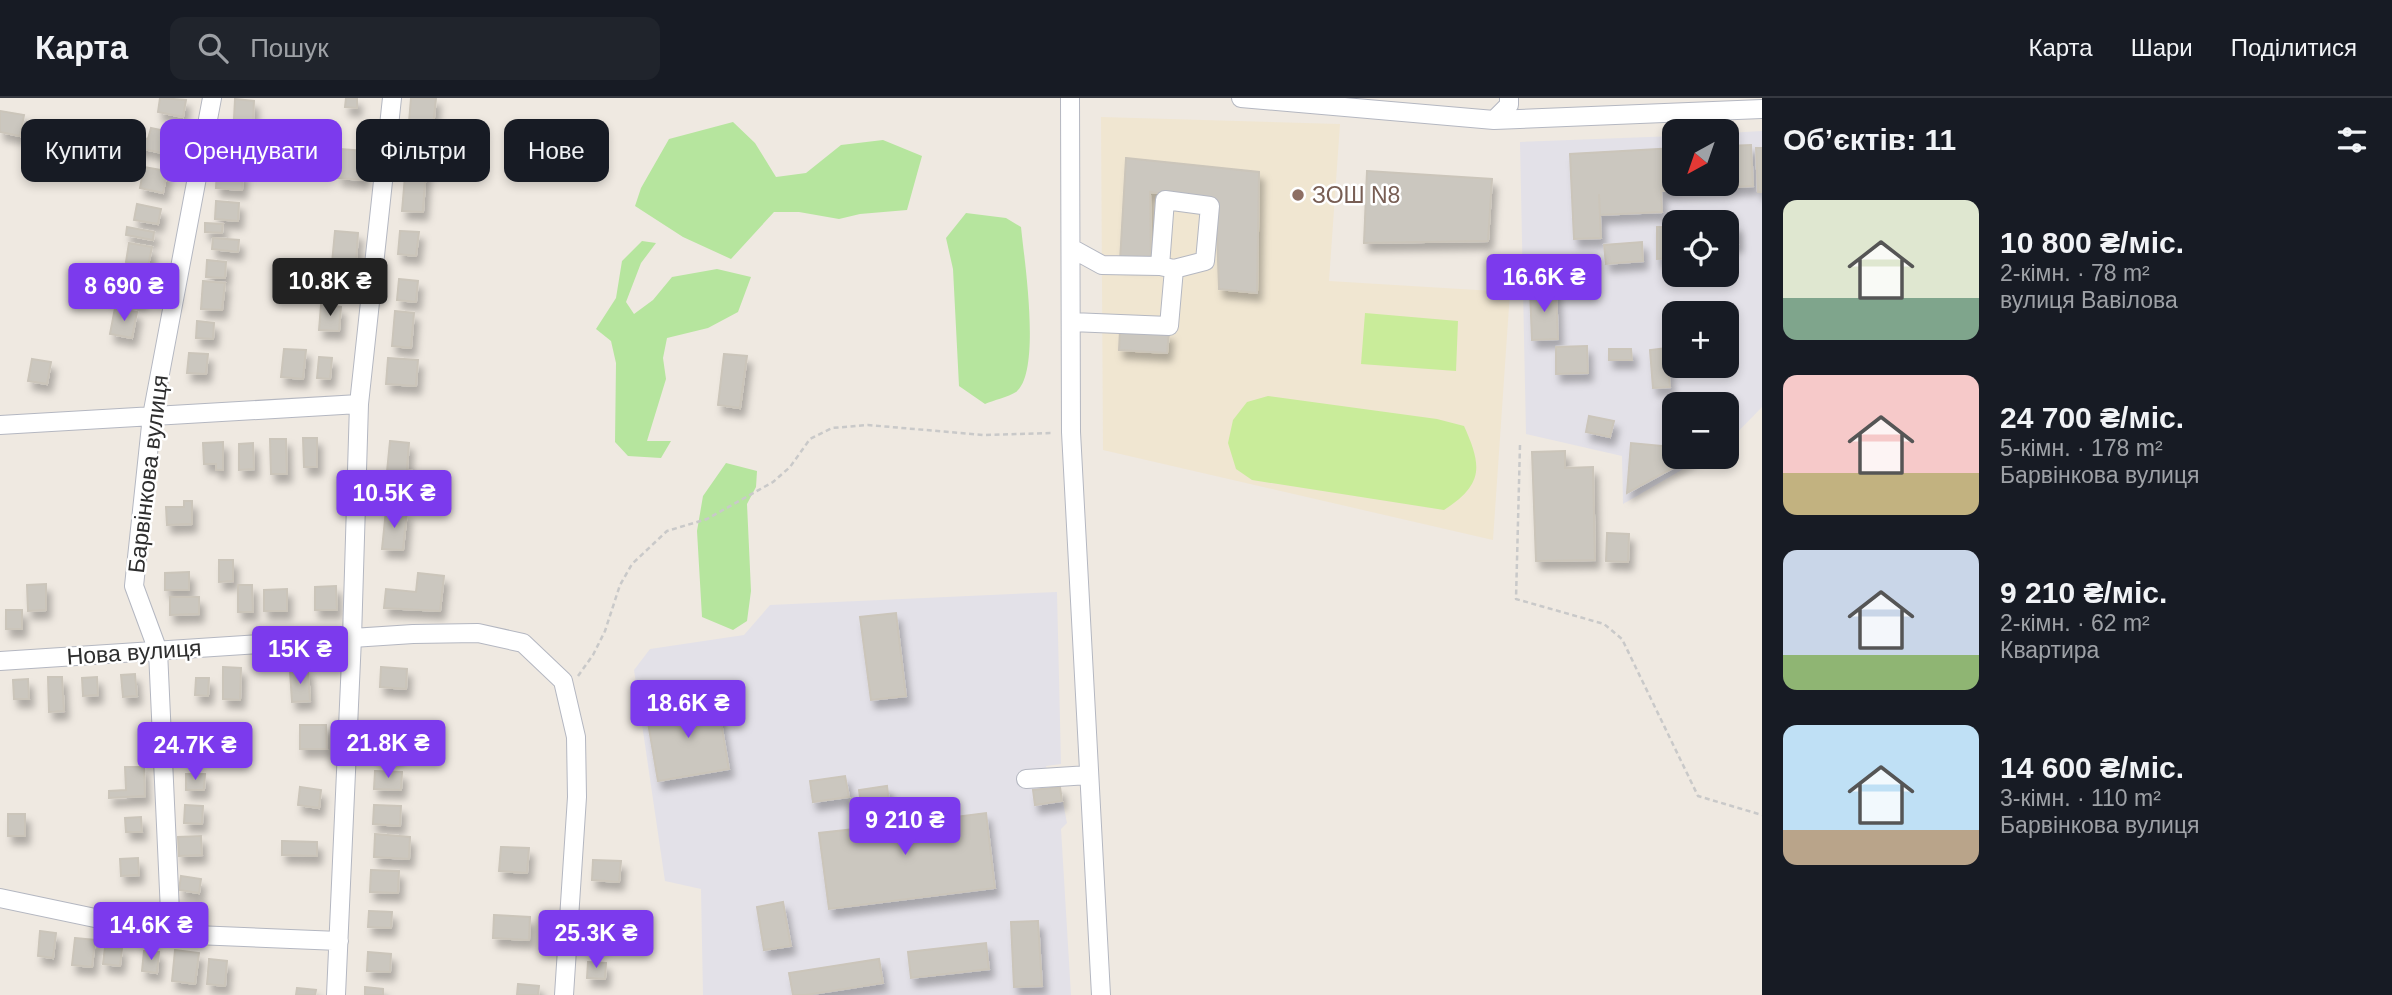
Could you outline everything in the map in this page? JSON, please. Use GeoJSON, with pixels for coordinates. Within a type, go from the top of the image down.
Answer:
{"type":"FeatureCollection","features":[{"type":"Feature","properties":{"kind":"street","name":"Барвінкова вулиця"},"geometry":{"type":"LineString","coordinates":[[171,934],[158,651],[134,586],[152,416],[212,98]]}},
{"type":"Feature","properties":{"kind":"street"},"geometry":{"type":"LineString","coordinates":[[337,995],[359,404],[392,98]]}},
{"type":"Feature","properties":{"kind":"street"},"geometry":{"type":"LineString","coordinates":[[1070,98],[1072,432],[1101,995]]}},
{"type":"Feature","properties":{"kind":"street"},"geometry":{"type":"LineString","coordinates":[[1241,98],[1494,120],[1676,105],[1762,109]]}},
{"type":"Feature","properties":{"kind":"street"},"geometry":{"type":"LineString","coordinates":[[1494,120],[1509,105],[1509,98]]}},
{"type":"Feature","properties":{"kind":"street"},"geometry":{"type":"LineString","coordinates":[[1071,248],[1102,265],[1167,268],[1169,326],[1071,322]]}},
{"type":"Feature","properties":{"kind":"street"},"geometry":{"type":"LineString","coordinates":[[0,425],[359,404]]}},
{"type":"Feature","properties":{"kind":"street","name":"Нова вулиця"},"geometry":{"type":"LineString","coordinates":[[0,661],[413,634],[478,633],[523,643],[563,681],[576,737],[577,797],[564,995]]}},
{"type":"Feature","properties":{"kind":"street"},"geometry":{"type":"LineString","coordinates":[[1026,779],[1089,775]]}},
{"type":"Feature","properties":{"kind":"street"},"geometry":{"type":"LineString","coordinates":[[0,898],[171,934],[339,940]]}},
{"type":"Feature","properties":{"kind":"path"},"geometry":{"type":"LineString","coordinates":[[566,696],[605,631],[620,585],[632,564],[667,531],[707,519],[773,482],[790,467],[810,439],[832,428],[868,425],[983,435],[1072,432]]}},
{"type":"Feature","properties":{"kind":"path"},"geometry":{"type":"LineString","coordinates":[[1520,445],[1516,599],[1604,624],[1622,639],[1698,796],[1762,815]]}},
{"type":"Feature","properties":{"kind":"shaded area"},"geometry":{"type":"Polygon","coordinates":[[[1101,117],[1340,124],[1329,281],[1510,292],[1493,540],[1103,450],[1101,117]]]}},
{"type":"Feature","properties":{"kind":"shaded area"},"geometry":{"type":"Polygon","coordinates":[[[1762,131],[1762,407],[1739,431],[1739,392],[1662,392],[1662,469],[1683,469],[1623,504],[1622,456],[1526,434],[1520,142],[1662,137],[1662,196],[1740,196],[1740,132],[1762,131]]]}},
{"type":"Feature","properties":{"kind":"shaded area"},"geometry":{"type":"Polygon","coordinates":[[[1057,592],[1061,764],[1046,766],[1049,788],[1060,787],[1067,823],[1061,829],[1071,995],[703,995],[701,889],[665,881],[634,670],[650,649],[744,635],[770,605],[1057,592]]]}},
{"type":"Feature","properties":{"kind":"green space"},"geometry":{"type":"Polygon","coordinates":[[[733,122],[755,143],[776,177],[806,173],[841,145],[883,140],[922,156],[907,210],[860,214],[839,219],[799,212],[774,212],[731,259],[683,237],[635,206],[641,188],[669,139],[733,122]]]}},
{"type":"Feature","properties":{"kind":"green space"},"geometry":{"type":"Polygon","coordinates":[[[966,213],[1006,218],[1021,227],[1028,288],[1030,339],[1024,380],[1016,392],[985,404],[959,386],[953,269],[946,238],[966,213]]]}},
{"type":"Feature","properties":{"kind":"green space"},"geometry":{"type":"Polygon","coordinates":[[[642,241],[656,243],[641,263],[626,302],[634,314],[653,300],[672,277],[717,269],[751,277],[738,312],[708,328],[667,338],[663,358],[666,379],[647,441],[671,441],[661,458],[628,456],[615,442],[616,363],[611,341],[596,329],[616,298],[622,261],[642,241]]]}},
{"type":"Feature","properties":{"kind":"green space"},"geometry":{"type":"Polygon","coordinates":[[[1365,313],[1458,321],[1456,371],[1361,364],[1365,313]]]}},
{"type":"Feature","properties":{"kind":"green space"},"geometry":{"type":"Polygon","coordinates":[[[1268,396],[1437,419],[1464,426],[1476,463],[1473,483],[1467,492],[1444,510],[1252,480],[1236,469],[1228,443],[1233,420],[1247,402],[1268,396]]]}},
{"type":"Feature","properties":{"kind":"green space"},"geometry":{"type":"Polygon","coordinates":[[[726,463],[757,471],[756,487],[747,504],[751,591],[747,621],[733,630],[702,617],[697,531],[703,496],[726,463]]]}},
{"type":"Feature","properties":{"kind":"building"},"geometry":{"type":"Polygon","coordinates":[[[160,98],[186,100],[183,117],[158,112],[160,98]]]}},
{"type":"Feature","properties":{"kind":"building"},"geometry":{"type":"Polygon","coordinates":[[[346,98],[357,98],[357,108],[345,107],[346,98]]]}},
{"type":"Feature","properties":{"kind":"building"},"geometry":{"type":"Polygon","coordinates":[[[411,98],[436,98],[434,119],[409,119],[411,98]]]}},
{"type":"Feature","properties":{"kind":"building"},"geometry":{"type":"Polygon","coordinates":[[[235,99],[254,101],[253,119],[234,119],[235,99]]]}},
{"type":"Feature","properties":{"kind":"building"},"geometry":{"type":"Polygon","coordinates":[[[0,111],[24,115],[21,119],[20,136],[0,132],[0,111]]]}},
{"type":"Feature","properties":{"kind":"building"},"geometry":{"type":"Polygon","coordinates":[[[151,128],[160,130],[160,153],[146,149],[151,128]]]}},
{"type":"Feature","properties":{"kind":"building"},"geometry":{"type":"Polygon","coordinates":[[[1740,145],[1751,145],[1753,186],[1740,187],[1740,145]]]}},
{"type":"Feature","properties":{"kind":"building"},"geometry":{"type":"Polygon","coordinates":[[[1756,148],[1762,148],[1762,192],[1758,192],[1756,148]]]}},
{"type":"Feature","properties":{"kind":"building"},"geometry":{"type":"Polygon","coordinates":[[[342,149],[356,150],[356,179],[342,178],[342,149]]]}},
{"type":"Feature","properties":{"kind":"building"},"geometry":{"type":"Polygon","coordinates":[[[1662,149],[1662,212],[1600,215],[1599,194],[1601,238],[1574,239],[1570,154],[1662,149]]]}},
{"type":"Feature","properties":{"kind":"building"},"geometry":{"type":"Polygon","coordinates":[[[1126,158],[1259,172],[1257,293],[1219,289],[1216,201],[1150,192],[1151,262],[1120,261],[1126,158]]]}},
{"type":"Feature","properties":{"kind":"building"},"geometry":{"type":"Polygon","coordinates":[[[146,167],[160,170],[160,182],[165,182],[163,193],[140,188],[141,182],[146,182],[146,167]]]}},
{"type":"Feature","properties":{"kind":"building"},"geometry":{"type":"Polygon","coordinates":[[[1367,171],[1492,179],[1488,241],[1364,243],[1367,171]]]}},
{"type":"Feature","properties":{"kind":"building"},"geometry":{"type":"Polygon","coordinates":[[[216,182],[242,182],[242,190],[216,188],[216,182]]]}},
{"type":"Feature","properties":{"kind":"building"},"geometry":{"type":"Polygon","coordinates":[[[404,182],[425,182],[423,212],[402,211],[404,182]]]}},
{"type":"Feature","properties":{"kind":"building"},"geometry":{"type":"Polygon","coordinates":[[[216,201],[239,203],[238,221],[215,219],[216,201]]]}},
{"type":"Feature","properties":{"kind":"building"},"geometry":{"type":"Polygon","coordinates":[[[137,204],[161,209],[158,224],[134,220],[137,204]]]}},
{"type":"Feature","properties":{"kind":"building"},"geometry":{"type":"Polygon","coordinates":[[[205,223],[223,224],[222,233],[205,232],[205,223]]]}},
{"type":"Feature","properties":{"kind":"building"},"geometry":{"type":"Polygon","coordinates":[[[127,227],[154,232],[153,240],[126,235],[127,227]]]}},
{"type":"Feature","properties":{"kind":"building"},"geometry":{"type":"Polygon","coordinates":[[[1657,227],[1662,227],[1662,259],[1657,259],[1657,227]]]}},
{"type":"Feature","properties":{"kind":"building"},"geometry":{"type":"Polygon","coordinates":[[[335,231],[358,233],[356,265],[332,263],[335,231]]]}},
{"type":"Feature","properties":{"kind":"building"},"geometry":{"type":"Polygon","coordinates":[[[400,231],[419,232],[416,256],[398,254],[400,231]]]}},
{"type":"Feature","properties":{"kind":"building"},"geometry":{"type":"Polygon","coordinates":[[[213,238],[239,240],[238,252],[212,249],[213,238]]]}},
{"type":"Feature","properties":{"kind":"building"},"geometry":{"type":"Polygon","coordinates":[[[1642,242],[1643,261],[1606,264],[1604,245],[1642,242]]]}},
{"type":"Feature","properties":{"kind":"building"},"geometry":{"type":"Polygon","coordinates":[[[129,243],[152,247],[148,266],[126,262],[129,243]]]}},
{"type":"Feature","properties":{"kind":"building"},"geometry":{"type":"Polygon","coordinates":[[[207,260],[226,262],[225,278],[206,277],[207,260]]]}},
{"type":"Feature","properties":{"kind":"building"},"geometry":{"type":"Polygon","coordinates":[[[110,276],[144,283],[141,302],[106,296],[110,276]]]}},
{"type":"Feature","properties":{"kind":"building"},"geometry":{"type":"Polygon","coordinates":[[[399,279],[418,281],[416,302],[397,300],[399,279]]]}},
{"type":"Feature","properties":{"kind":"building"},"geometry":{"type":"Polygon","coordinates":[[[203,281],[225,283],[222,310],[201,309],[203,281]]]}},
{"type":"Feature","properties":{"kind":"building"},"geometry":{"type":"Polygon","coordinates":[[[1556,289],[1558,339],[1532,340],[1530,290],[1556,289]]]}},
{"type":"Feature","properties":{"kind":"building"},"geometry":{"type":"Polygon","coordinates":[[[321,305],[341,307],[339,331],[319,330],[321,305]]]}},
{"type":"Feature","properties":{"kind":"building"},"geometry":{"type":"Polygon","coordinates":[[[115,308],[137,312],[132,338],[110,334],[115,308]]]}},
{"type":"Feature","properties":{"kind":"building"},"geometry":{"type":"Polygon","coordinates":[[[395,311],[414,313],[411,348],[392,346],[395,311]]]}},
{"type":"Feature","properties":{"kind":"building"},"geometry":{"type":"Polygon","coordinates":[[[197,321],[214,323],[213,339],[196,338],[197,321]]]}},
{"type":"Feature","properties":{"kind":"building"},"geometry":{"type":"Polygon","coordinates":[[[1120,330],[1169,333],[1167,353],[1119,350],[1120,330]]]}},
{"type":"Feature","properties":{"kind":"building"},"geometry":{"type":"Polygon","coordinates":[[[1587,346],[1588,373],[1556,374],[1556,347],[1587,346]]]}},
{"type":"Feature","properties":{"kind":"building"},"geometry":{"type":"Polygon","coordinates":[[[1662,348],[1662,378],[1669,378],[1670,387],[1653,388],[1650,350],[1662,348]]]}},
{"type":"Feature","properties":{"kind":"building"},"geometry":{"type":"Polygon","coordinates":[[[284,349],[306,350],[303,379],[281,377],[284,349]]]}},
{"type":"Feature","properties":{"kind":"building"},"geometry":{"type":"Polygon","coordinates":[[[1609,349],[1631,349],[1632,360],[1609,360],[1609,349]]]}},
{"type":"Feature","properties":{"kind":"building"},"geometry":{"type":"Polygon","coordinates":[[[189,353],[208,354],[206,374],[187,373],[189,353]]]}},
{"type":"Feature","properties":{"kind":"building"},"geometry":{"type":"Polygon","coordinates":[[[724,354],[747,356],[740,408],[718,405],[724,354]]]}},
{"type":"Feature","properties":{"kind":"building"},"geometry":{"type":"Polygon","coordinates":[[[319,357],[332,358],[330,379],[317,378],[319,357]]]}},
{"type":"Feature","properties":{"kind":"building"},"geometry":{"type":"Polygon","coordinates":[[[388,358],[418,360],[416,386],[386,384],[388,358]]]}},
{"type":"Feature","properties":{"kind":"building"},"geometry":{"type":"Polygon","coordinates":[[[32,359],[51,362],[47,384],[28,381],[32,359]]]}},
{"type":"Feature","properties":{"kind":"building"},"geometry":{"type":"Polygon","coordinates":[[[1589,416],[1614,421],[1610,437],[1586,432],[1589,416]]]}},
{"type":"Feature","properties":{"kind":"building"},"geometry":{"type":"Polygon","coordinates":[[[303,438],[317,438],[317,467],[304,467],[303,438]]]}},
{"type":"Feature","properties":{"kind":"building"},"geometry":{"type":"Polygon","coordinates":[[[270,439],[286,439],[287,474],[271,474],[270,439]]]}},
{"type":"Feature","properties":{"kind":"building"},"geometry":{"type":"Polygon","coordinates":[[[390,441],[409,443],[407,470],[414,471],[413,481],[386,482],[390,441]]]}},
{"type":"Feature","properties":{"kind":"building"},"geometry":{"type":"Polygon","coordinates":[[[223,442],[223,470],[216,470],[216,464],[204,464],[203,443],[223,442]]]}},
{"type":"Feature","properties":{"kind":"building"},"geometry":{"type":"Polygon","coordinates":[[[253,443],[254,469],[239,470],[239,444],[253,443]]]}},
{"type":"Feature","properties":{"kind":"building"},"geometry":{"type":"Polygon","coordinates":[[[1631,443],[1662,446],[1662,469],[1671,469],[1627,493],[1631,443]]]}},
{"type":"Feature","properties":{"kind":"building"},"geometry":{"type":"Polygon","coordinates":[[[1565,451],[1565,468],[1593,467],[1595,560],[1536,561],[1532,452],[1565,451]]]}},
{"type":"Feature","properties":{"kind":"building"},"geometry":{"type":"Polygon","coordinates":[[[184,501],[192,501],[192,524],[167,525],[166,507],[184,507],[184,501]]]}},
{"type":"Feature","properties":{"kind":"building"},"geometry":{"type":"Polygon","coordinates":[[[386,510],[407,512],[403,550],[382,549],[386,510]]]}},
{"type":"Feature","properties":{"kind":"building"},"geometry":{"type":"Polygon","coordinates":[[[1607,533],[1629,534],[1628,562],[1606,561],[1607,533]]]}},
{"type":"Feature","properties":{"kind":"building"},"geometry":{"type":"Polygon","coordinates":[[[219,560],[233,560],[233,581],[219,582],[219,560]]]}},
{"type":"Feature","properties":{"kind":"building"},"geometry":{"type":"Polygon","coordinates":[[[189,572],[189,590],[165,590],[165,573],[189,572]]]}},
{"type":"Feature","properties":{"kind":"building"},"geometry":{"type":"Polygon","coordinates":[[[418,573],[444,576],[440,611],[384,608],[386,589],[416,592],[418,573]]]}},
{"type":"Feature","properties":{"kind":"building"},"geometry":{"type":"Polygon","coordinates":[[[46,584],[46,610],[28,611],[27,585],[46,584]]]}},
{"type":"Feature","properties":{"kind":"building"},"geometry":{"type":"Polygon","coordinates":[[[238,585],[252,585],[253,612],[238,612],[238,585]]]}},
{"type":"Feature","properties":{"kind":"building"},"geometry":{"type":"Polygon","coordinates":[[[336,586],[337,610],[315,610],[315,587],[336,586]]]}},
{"type":"Feature","properties":{"kind":"building"},"geometry":{"type":"Polygon","coordinates":[[[287,589],[287,611],[264,611],[264,590],[287,589]]]}},
{"type":"Feature","properties":{"kind":"building"},"geometry":{"type":"Polygon","coordinates":[[[170,597],[199,597],[199,614],[170,615],[170,597]]]}},
{"type":"Feature","properties":{"kind":"building"},"geometry":{"type":"Polygon","coordinates":[[[6,610],[22,610],[22,629],[6,629],[6,610]]]}},
{"type":"Feature","properties":{"kind":"building"},"geometry":{"type":"Polygon","coordinates":[[[896,613],[906,696],[871,700],[860,617],[896,613]]]}},
{"type":"Feature","properties":{"kind":"building"},"geometry":{"type":"Polygon","coordinates":[[[223,667],[241,668],[240,700],[223,699],[223,667]]]}},
{"type":"Feature","properties":{"kind":"building"},"geometry":{"type":"Polygon","coordinates":[[[381,667],[407,669],[406,689],[380,687],[381,667]]]}},
{"type":"Feature","properties":{"kind":"building"},"geometry":{"type":"Polygon","coordinates":[[[308,669],[310,701],[292,702],[290,671],[308,669]]]}},
{"type":"Feature","properties":{"kind":"building"},"geometry":{"type":"Polygon","coordinates":[[[135,674],[137,696],[123,697],[121,675],[135,674]]]}},
{"type":"Feature","properties":{"kind":"building"},"geometry":{"type":"Polygon","coordinates":[[[48,677],[62,677],[64,711],[49,712],[48,677]]]}},
{"type":"Feature","properties":{"kind":"building"},"geometry":{"type":"Polygon","coordinates":[[[97,677],[98,695],[83,696],[82,678],[97,677]]]}},
{"type":"Feature","properties":{"kind":"building"},"geometry":{"type":"Polygon","coordinates":[[[196,678],[209,678],[208,696],[195,695],[196,678]]]}},
{"type":"Feature","properties":{"kind":"building"},"geometry":{"type":"Polygon","coordinates":[[[28,679],[29,699],[14,699],[13,680],[28,679]]]}},
{"type":"Feature","properties":{"kind":"building"},"geometry":{"type":"Polygon","coordinates":[[[717,699],[729,769],[658,781],[646,711],[717,699]]]}},
{"type":"Feature","properties":{"kind":"building"},"geometry":{"type":"Polygon","coordinates":[[[300,725],[326,725],[327,749],[300,749],[300,725]]]}},
{"type":"Feature","properties":{"kind":"building"},"geometry":{"type":"Polygon","coordinates":[[[376,739],[400,740],[399,757],[375,756],[376,739]]]}},
{"type":"Feature","properties":{"kind":"building"},"geometry":{"type":"Polygon","coordinates":[[[125,767],[144,767],[145,796],[109,798],[109,791],[126,790],[125,767]]]}},
{"type":"Feature","properties":{"kind":"building"},"geometry":{"type":"Polygon","coordinates":[[[375,771],[402,772],[401,790],[374,789],[375,771]]]}},
{"type":"Feature","properties":{"kind":"building"},"geometry":{"type":"Polygon","coordinates":[[[186,774],[205,774],[204,790],[186,790],[186,774]]]}},
{"type":"Feature","properties":{"kind":"building"},"geometry":{"type":"Polygon","coordinates":[[[845,776],[849,797],[813,802],[810,781],[845,776]]]}},
{"type":"Feature","properties":{"kind":"building"},"geometry":{"type":"Polygon","coordinates":[[[887,786],[892,825],[986,813],[995,888],[829,909],[819,833],[864,828],[859,790],[887,786]]]}},
{"type":"Feature","properties":{"kind":"building"},"geometry":{"type":"Polygon","coordinates":[[[300,787],[321,790],[319,808],[298,805],[300,787]]]}},
{"type":"Feature","properties":{"kind":"building"},"geometry":{"type":"Polygon","coordinates":[[[1060,787],[1062,801],[1035,805],[1033,790],[1060,787]]]}},
{"type":"Feature","properties":{"kind":"building"},"geometry":{"type":"Polygon","coordinates":[[[185,805],[203,806],[202,824],[184,823],[185,805]]]}},
{"type":"Feature","properties":{"kind":"building"},"geometry":{"type":"Polygon","coordinates":[[[374,805],[401,806],[400,826],[373,824],[374,805]]]}},
{"type":"Feature","properties":{"kind":"building"},"geometry":{"type":"Polygon","coordinates":[[[8,814],[25,814],[25,836],[8,836],[8,814]]]}},
{"type":"Feature","properties":{"kind":"building"},"geometry":{"type":"Polygon","coordinates":[[[141,817],[142,832],[126,832],[125,818],[141,817]]]}},
{"type":"Feature","properties":{"kind":"building"},"geometry":{"type":"Polygon","coordinates":[[[375,834],[410,837],[409,859],[374,857],[375,834]]]}},
{"type":"Feature","properties":{"kind":"building"},"geometry":{"type":"Polygon","coordinates":[[[201,836],[202,855],[179,856],[178,837],[201,836]]]}},
{"type":"Feature","properties":{"kind":"building"},"geometry":{"type":"Polygon","coordinates":[[[282,841],[317,842],[317,856],[282,855],[282,841]]]}},
{"type":"Feature","properties":{"kind":"building"},"geometry":{"type":"Polygon","coordinates":[[[501,847],[529,848],[527,873],[499,871],[501,847]]]}},
{"type":"Feature","properties":{"kind":"building"},"geometry":{"type":"Polygon","coordinates":[[[138,858],[139,875],[121,876],[120,859],[138,858]]]}},
{"type":"Feature","properties":{"kind":"building"},"geometry":{"type":"Polygon","coordinates":[[[593,860],[621,861],[619,882],[592,880],[593,860]]]}},
{"type":"Feature","properties":{"kind":"building"},"geometry":{"type":"Polygon","coordinates":[[[371,870],[399,871],[398,893],[370,892],[371,870]]]}},
{"type":"Feature","properties":{"kind":"building"},"geometry":{"type":"Polygon","coordinates":[[[181,876],[201,879],[199,893],[179,890],[181,876]]]}},
{"type":"Feature","properties":{"kind":"building"},"geometry":{"type":"Polygon","coordinates":[[[783,902],[791,946],[764,950],[757,907],[783,902]]]}},
{"type":"Feature","properties":{"kind":"building"},"geometry":{"type":"Polygon","coordinates":[[[369,911],[392,912],[391,928],[368,927],[369,911]]]}},
{"type":"Feature","properties":{"kind":"building"},"geometry":{"type":"Polygon","coordinates":[[[494,915],[530,917],[529,940],[493,938],[494,915]]]}},
{"type":"Feature","properties":{"kind":"building"},"geometry":{"type":"Polygon","coordinates":[[[1038,921],[1042,986],[1014,987],[1011,922],[1038,921]]]}},
{"type":"Feature","properties":{"kind":"building"},"geometry":{"type":"Polygon","coordinates":[[[586,926],[607,927],[606,944],[585,942],[586,926]]]}},
{"type":"Feature","properties":{"kind":"building"},"geometry":{"type":"Polygon","coordinates":[[[40,931],[56,933],[53,958],[38,956],[40,931]]]}},
{"type":"Feature","properties":{"kind":"building"},"geometry":{"type":"Polygon","coordinates":[[[75,938],[95,940],[92,967],[72,965],[75,938]]]}},
{"type":"Feature","properties":{"kind":"building"},"geometry":{"type":"Polygon","coordinates":[[[986,943],[989,969],[911,978],[908,952],[986,943]]]}},
{"type":"Feature","properties":{"kind":"building"},"geometry":{"type":"Polygon","coordinates":[[[105,946],[122,948],[120,966],[103,964],[105,946]]]}},
{"type":"Feature","properties":{"kind":"building"},"geometry":{"type":"Polygon","coordinates":[[[175,950],[199,953],[195,984],[172,981],[175,950]]]}},
{"type":"Feature","properties":{"kind":"building"},"geometry":{"type":"Polygon","coordinates":[[[144,951],[159,952],[157,973],[142,971],[144,951]]]}},
{"type":"Feature","properties":{"kind":"building"},"geometry":{"type":"Polygon","coordinates":[[[368,952],[391,954],[390,972],[367,971],[368,952]]]}},
{"type":"Feature","properties":{"kind":"building"},"geometry":{"type":"Polygon","coordinates":[[[209,959],[227,961],[225,986],[207,984],[209,959]]]}},
{"type":"Feature","properties":{"kind":"building"},"geometry":{"type":"Polygon","coordinates":[[[879,959],[883,983],[793,995],[789,973],[879,959]]]}},
{"type":"Feature","properties":{"kind":"building"},"geometry":{"type":"Polygon","coordinates":[[[588,962],[606,963],[605,979],[587,978],[588,962]]]}},
{"type":"Feature","properties":{"kind":"building"},"geometry":{"type":"Polygon","coordinates":[[[518,984],[539,986],[538,995],[517,995],[518,984]]]}},
{"type":"Feature","properties":{"kind":"building"},"geometry":{"type":"Polygon","coordinates":[[[365,987],[383,989],[383,995],[365,995],[365,987]]]}},
{"type":"Feature","properties":{"kind":"building"},"geometry":{"type":"Polygon","coordinates":[[[297,988],[316,990],[315,995],[296,995],[297,988]]]}},
{"type":"Feature","properties":{"kind":"place","name":"ЗОШ N8"},"geometry":{"type":"Point","coordinates":[1298,195]}}]}
